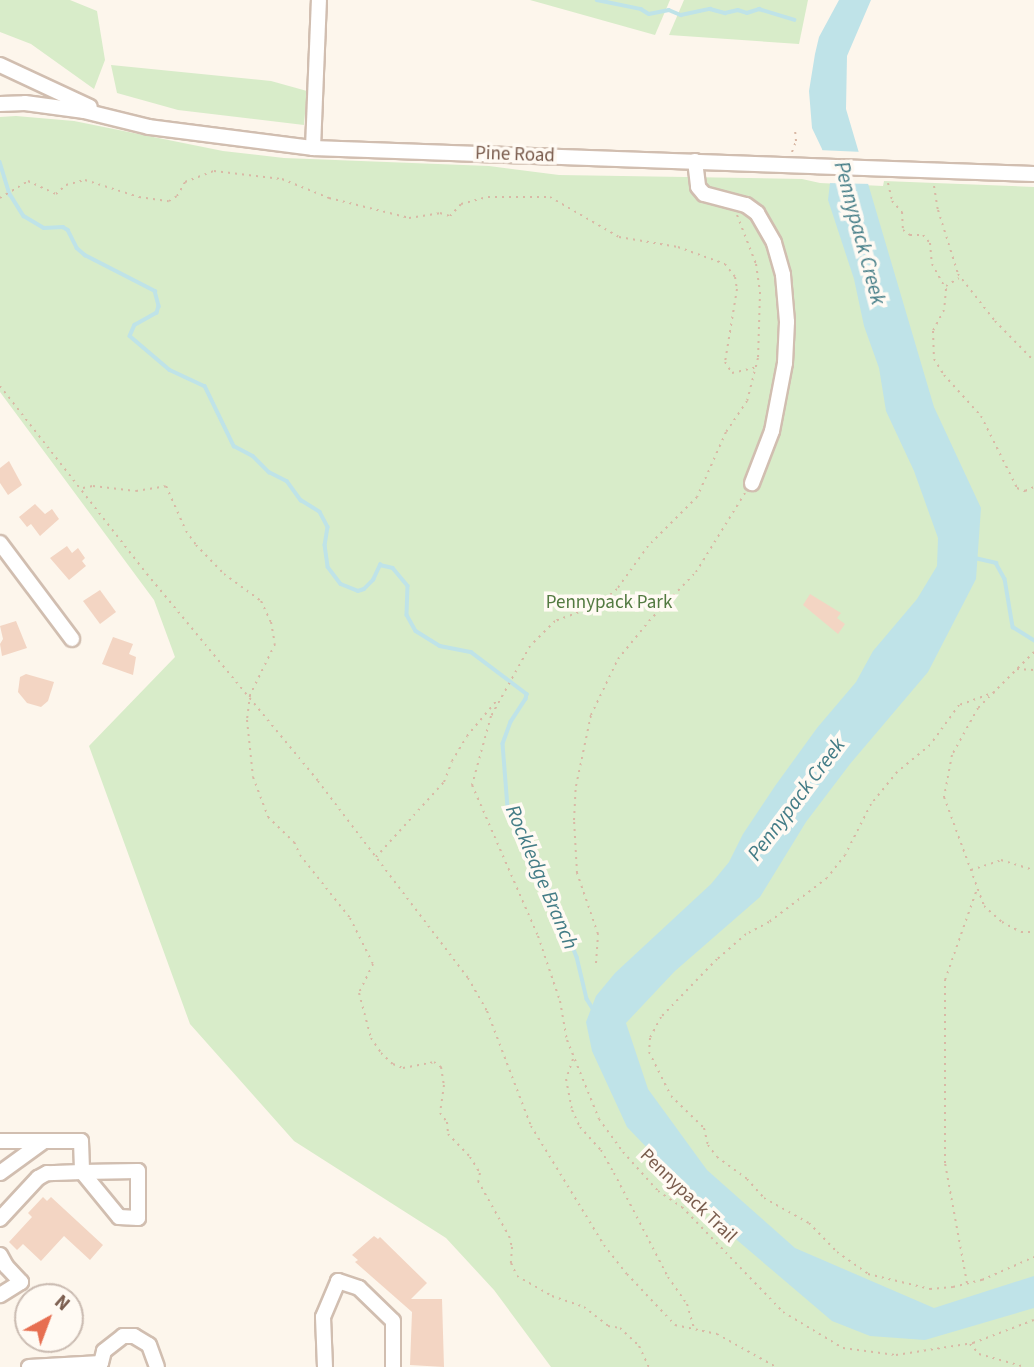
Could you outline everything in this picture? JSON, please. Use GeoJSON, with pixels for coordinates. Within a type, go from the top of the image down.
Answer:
{"type":"FeatureCollection","features":[{"type":"Feature","properties":{"kind":"street"},"geometry":{"type":"LineString","coordinates":[[313,148],[319,0]]}},
{"type":"Feature","properties":{"kind":"street"},"geometry":{"type":"LineString","coordinates":[[0,65],[110,116]]}},
{"type":"Feature","properties":{"kind":"street","name":"Pine Road"},"geometry":{"type":"LineString","coordinates":[[0,104],[25,103],[110,116],[149,127],[313,148],[1034,174]]}},
{"type":"Feature","properties":{"kind":"street"},"geometry":{"type":"LineString","coordinates":[[695,161],[700,190],[707,196],[751,208],[762,220],[777,252],[786,297],[787,341],[779,399],[767,445],[752,483]]}},
{"type":"Feature","properties":{"kind":"street"},"geometry":{"type":"LineString","coordinates":[[0,542],[72,639]]}},
{"type":"Feature","properties":{"kind":"street"},"geometry":{"type":"LineString","coordinates":[[0,1141],[81,1141],[82,1172],[119,1217],[138,1218],[138,1171],[82,1172],[47,1173],[38,1178],[0,1219]]}},
{"type":"Feature","properties":{"kind":"street"},"geometry":{"type":"LineString","coordinates":[[0,1173],[44,1141]]}},
{"type":"Feature","properties":{"kind":"street"},"geometry":{"type":"LineString","coordinates":[[0,1255],[21,1282],[0,1294]]}},
{"type":"Feature","properties":{"kind":"street"},"geometry":{"type":"LineString","coordinates":[[325,1367],[323,1317],[338,1281],[359,1288],[393,1321],[393,1367]]}},
{"type":"Feature","properties":{"kind":"street"},"geometry":{"type":"LineString","coordinates":[[29,1367],[101,1363],[104,1351],[124,1336],[134,1336],[149,1345],[157,1367]]}},
{"type":"Feature","properties":{"kind":"path"},"geometry":{"type":"LineString","coordinates":[[792,152],[795,129]]}},
{"type":"Feature","properties":{"kind":"path"},"geometry":{"type":"LineString","coordinates":[[0,198],[28,181],[56,194],[66,186],[85,180],[159,202],[177,196],[185,182],[214,171],[282,179],[329,198],[409,218],[440,212],[450,216],[461,204],[488,197],[551,197],[619,237],[678,247],[725,264],[735,277],[737,289],[725,362],[732,373],[756,368]]}},
{"type":"Feature","properties":{"kind":"path"},"geometry":{"type":"LineString","coordinates":[[888,183],[892,201],[902,212],[903,230],[910,235],[923,235],[930,243],[932,264],[946,286],[944,310],[933,331],[934,359],[944,375],[984,421],[1017,488],[1025,491],[1034,487]]}},
{"type":"Feature","properties":{"kind":"path"},"geometry":{"type":"LineString","coordinates":[[934,186],[948,248],[960,278],[995,321],[1034,361]]}},
{"type":"Feature","properties":{"kind":"path","name":"Pennypack Trail"},"geometry":{"type":"LineString","coordinates":[[732,202],[760,282],[756,368],[747,401],[726,432],[693,502],[648,546],[611,596],[598,605],[555,621],[534,641],[499,698],[488,724],[472,785],[543,948],[574,1057],[594,1108],[623,1152],[659,1191],[682,1208],[783,1312],[843,1348],[864,1353],[918,1353],[969,1343],[1034,1320]]}},
{"type":"Feature","properties":{"kind":"path"},"geometry":{"type":"LineString","coordinates":[[946,286],[960,278]]}},
{"type":"Feature","properties":{"kind":"path"},"geometry":{"type":"LineString","coordinates":[[0,386],[318,781],[468,978],[487,1011],[531,1126],[604,1245],[676,1325],[717,1334],[776,1367]]}},
{"type":"Feature","properties":{"kind":"path"},"geometry":{"type":"LineString","coordinates":[[596,963],[598,934],[577,873],[574,820],[576,786],[591,715],[618,659],[649,621],[696,572],[752,483]]}},
{"type":"Feature","properties":{"kind":"path"},"geometry":{"type":"LineString","coordinates":[[82,488],[93,486],[136,491],[166,486],[186,531],[196,545],[224,574],[261,601],[271,622],[275,643],[249,697],[247,720],[251,764],[268,817],[294,842],[300,855],[350,918],[373,964],[359,993],[363,1017],[376,1046],[393,1064],[403,1068],[434,1062],[441,1067],[444,1085],[440,1113],[447,1122],[448,1134],[480,1172],[478,1181],[509,1236],[511,1263],[517,1276],[552,1296],[584,1307],[608,1326],[620,1328],[639,1346],[649,1367]]}},
{"type":"Feature","properties":{"kind":"path"},"geometry":{"type":"LineString","coordinates":[[1034,652],[978,708],[952,755],[944,797],[984,906],[1002,922],[1021,932],[1034,932]]}},
{"type":"Feature","properties":{"kind":"path"},"geometry":{"type":"LineString","coordinates":[[1016,669],[1034,670]]}},
{"type":"Feature","properties":{"kind":"path"},"geometry":{"type":"LineString","coordinates":[[995,692],[959,705],[930,745],[897,772],[871,804],[845,855],[827,877],[769,922],[746,934],[716,959],[661,1017],[650,1038],[649,1052],[671,1097],[704,1128],[708,1145],[717,1157],[747,1179],[764,1198],[809,1223],[837,1252],[868,1274],[930,1289],[967,1284],[1003,1272],[1034,1257]]}},
{"type":"Feature","properties":{"kind":"path"},"geometry":{"type":"LineString","coordinates":[[375,857],[444,782],[452,761],[467,736],[499,698]]}},
{"type":"Feature","properties":{"kind":"path"},"geometry":{"type":"LineString","coordinates":[[970,871],[1001,860],[1034,870]]}},
{"type":"Feature","properties":{"kind":"path"},"geometry":{"type":"LineString","coordinates":[[967,1284],[945,1163],[945,980],[976,889]]}},
{"type":"Feature","properties":{"kind":"path"},"geometry":{"type":"LineString","coordinates":[[574,1057],[566,1079],[572,1110],[580,1126],[601,1150],[668,1277],[687,1304],[694,1330]]}},
{"type":"Feature","properties":{"kind":"path"},"geometry":{"type":"LineString","coordinates":[[969,1343],[979,1354],[1025,1367]]}},
{"type":"Feature","properties":{"kind":"green space"},"geometry":{"type":"Polygon","coordinates":[[[0,0],[70,0],[97,11],[105,60],[94,89],[31,44],[0,32],[0,0]]]}},
{"type":"Feature","properties":{"kind":"green space"},"geometry":{"type":"Polygon","coordinates":[[[530,0],[670,0],[655,35],[530,0]]]}},
{"type":"Feature","properties":{"kind":"green space"},"geometry":{"type":"Polygon","coordinates":[[[684,0],[808,0],[799,44],[669,35],[684,0]]]}},
{"type":"Feature","properties":{"kind":"green space"},"geometry":{"type":"Polygon","coordinates":[[[111,65],[271,81],[307,91],[304,125],[178,110],[117,93],[111,65]]]}},
{"type":"Feature","properties":{"kind":"green space","name":"Pennypack Park"},"geometry":{"type":"Polygon","coordinates":[[[0,117],[74,121],[223,151],[284,158],[489,166],[559,175],[802,179],[820,183],[883,186],[884,181],[1034,187],[1034,1367],[551,1367],[494,1290],[446,1238],[294,1141],[190,1024],[89,746],[175,657],[154,600],[0,392],[0,117]]]}},
{"type":"Feature","properties":{"kind":"water","name":"Pennypack Creek"},"geometry":{"type":"Polygon","coordinates":[[[839,0],[871,0],[847,56],[846,109],[934,407],[981,508],[976,579],[928,672],[850,764],[806,822],[760,897],[675,971],[626,1023],[648,1089],[707,1170],[795,1248],[934,1308],[1034,1276],[1034,1308],[925,1340],[870,1336],[832,1321],[731,1235],[627,1127],[592,1051],[586,1022],[596,996],[615,973],[711,884],[729,862],[743,834],[775,786],[817,728],[856,682],[873,651],[917,599],[937,566],[938,538],[914,471],[886,411],[879,368],[864,326],[854,279],[828,200],[830,183],[822,149],[812,128],[809,91],[815,54],[819,37],[839,0]]]}},
{"type":"Feature","properties":{"kind":"pier"},"geometry":{"type":"Polygon","coordinates":[[[818,150],[863,152],[873,184],[827,183],[818,150]]]}},
{"type":"Feature","properties":{"kind":"building"},"geometry":{"type":"Polygon","coordinates":[[[9,461],[22,485],[8,495],[0,483],[0,468],[9,461]]]}},
{"type":"Feature","properties":{"kind":"building"},"geometry":{"type":"Polygon","coordinates":[[[35,504],[45,514],[52,509],[59,519],[40,536],[31,524],[27,527],[19,517],[35,504]]]}},
{"type":"Feature","properties":{"kind":"building"},"geometry":{"type":"Polygon","coordinates":[[[67,546],[72,553],[78,548],[85,558],[82,561],[86,566],[69,580],[50,558],[67,546]]]}},
{"type":"Feature","properties":{"kind":"building"},"geometry":{"type":"Polygon","coordinates":[[[100,590],[116,612],[100,624],[83,601],[100,590]]]}},
{"type":"Feature","properties":{"kind":"building"},"geometry":{"type":"Polygon","coordinates":[[[810,594],[841,613],[837,618],[845,624],[838,634],[803,605],[810,594]]]}},
{"type":"Feature","properties":{"kind":"building"},"geometry":{"type":"Polygon","coordinates":[[[16,621],[27,648],[2,656],[0,644],[3,639],[0,626],[16,621]]]}},
{"type":"Feature","properties":{"kind":"building"},"geometry":{"type":"Polygon","coordinates":[[[113,637],[133,644],[129,654],[136,657],[133,675],[102,664],[113,637]]]}},
{"type":"Feature","properties":{"kind":"building"},"geometry":{"type":"Polygon","coordinates":[[[26,674],[54,682],[48,701],[41,707],[27,703],[18,692],[20,677],[26,674]]]}},
{"type":"Feature","properties":{"kind":"building"},"geometry":{"type":"Polygon","coordinates":[[[43,1197],[47,1201],[51,1197],[103,1245],[90,1260],[64,1236],[41,1261],[23,1244],[17,1250],[9,1242],[32,1217],[28,1213],[43,1197]]]}},
{"type":"Feature","properties":{"kind":"building"},"geometry":{"type":"Polygon","coordinates":[[[374,1236],[378,1239],[380,1237],[427,1283],[411,1299],[442,1299],[444,1367],[410,1365],[412,1312],[355,1262],[358,1260],[352,1255],[374,1236]]]}},
{"type":"Feature","properties":{"kind":"waterway"},"geometry":{"type":"LineString","coordinates":[[597,0],[641,9],[649,14],[669,10],[681,15],[710,9],[725,13],[738,10],[747,13],[759,9],[794,20]]}},
{"type":"Feature","properties":{"kind":"waterway","name":"Rockledge Branch"},"geometry":{"type":"LineString","coordinates":[[0,162],[10,194],[24,216],[44,228],[63,227],[85,255],[155,291],[159,306],[157,313],[135,325],[130,336],[170,370],[205,386],[234,446],[253,456],[269,472],[287,481],[301,500],[320,512],[328,527],[325,545],[328,567],[341,584],[358,591],[373,580],[380,565],[393,568],[408,586],[407,615],[416,631],[440,646],[471,652],[527,694],[511,722],[503,744],[508,807],[550,891],[577,957],[587,999],[594,1010]]}},
{"type":"Feature","properties":{"kind":"waterway"},"geometry":{"type":"LineString","coordinates":[[975,558],[996,563],[1005,579],[1013,627],[1034,640]]}}]}
